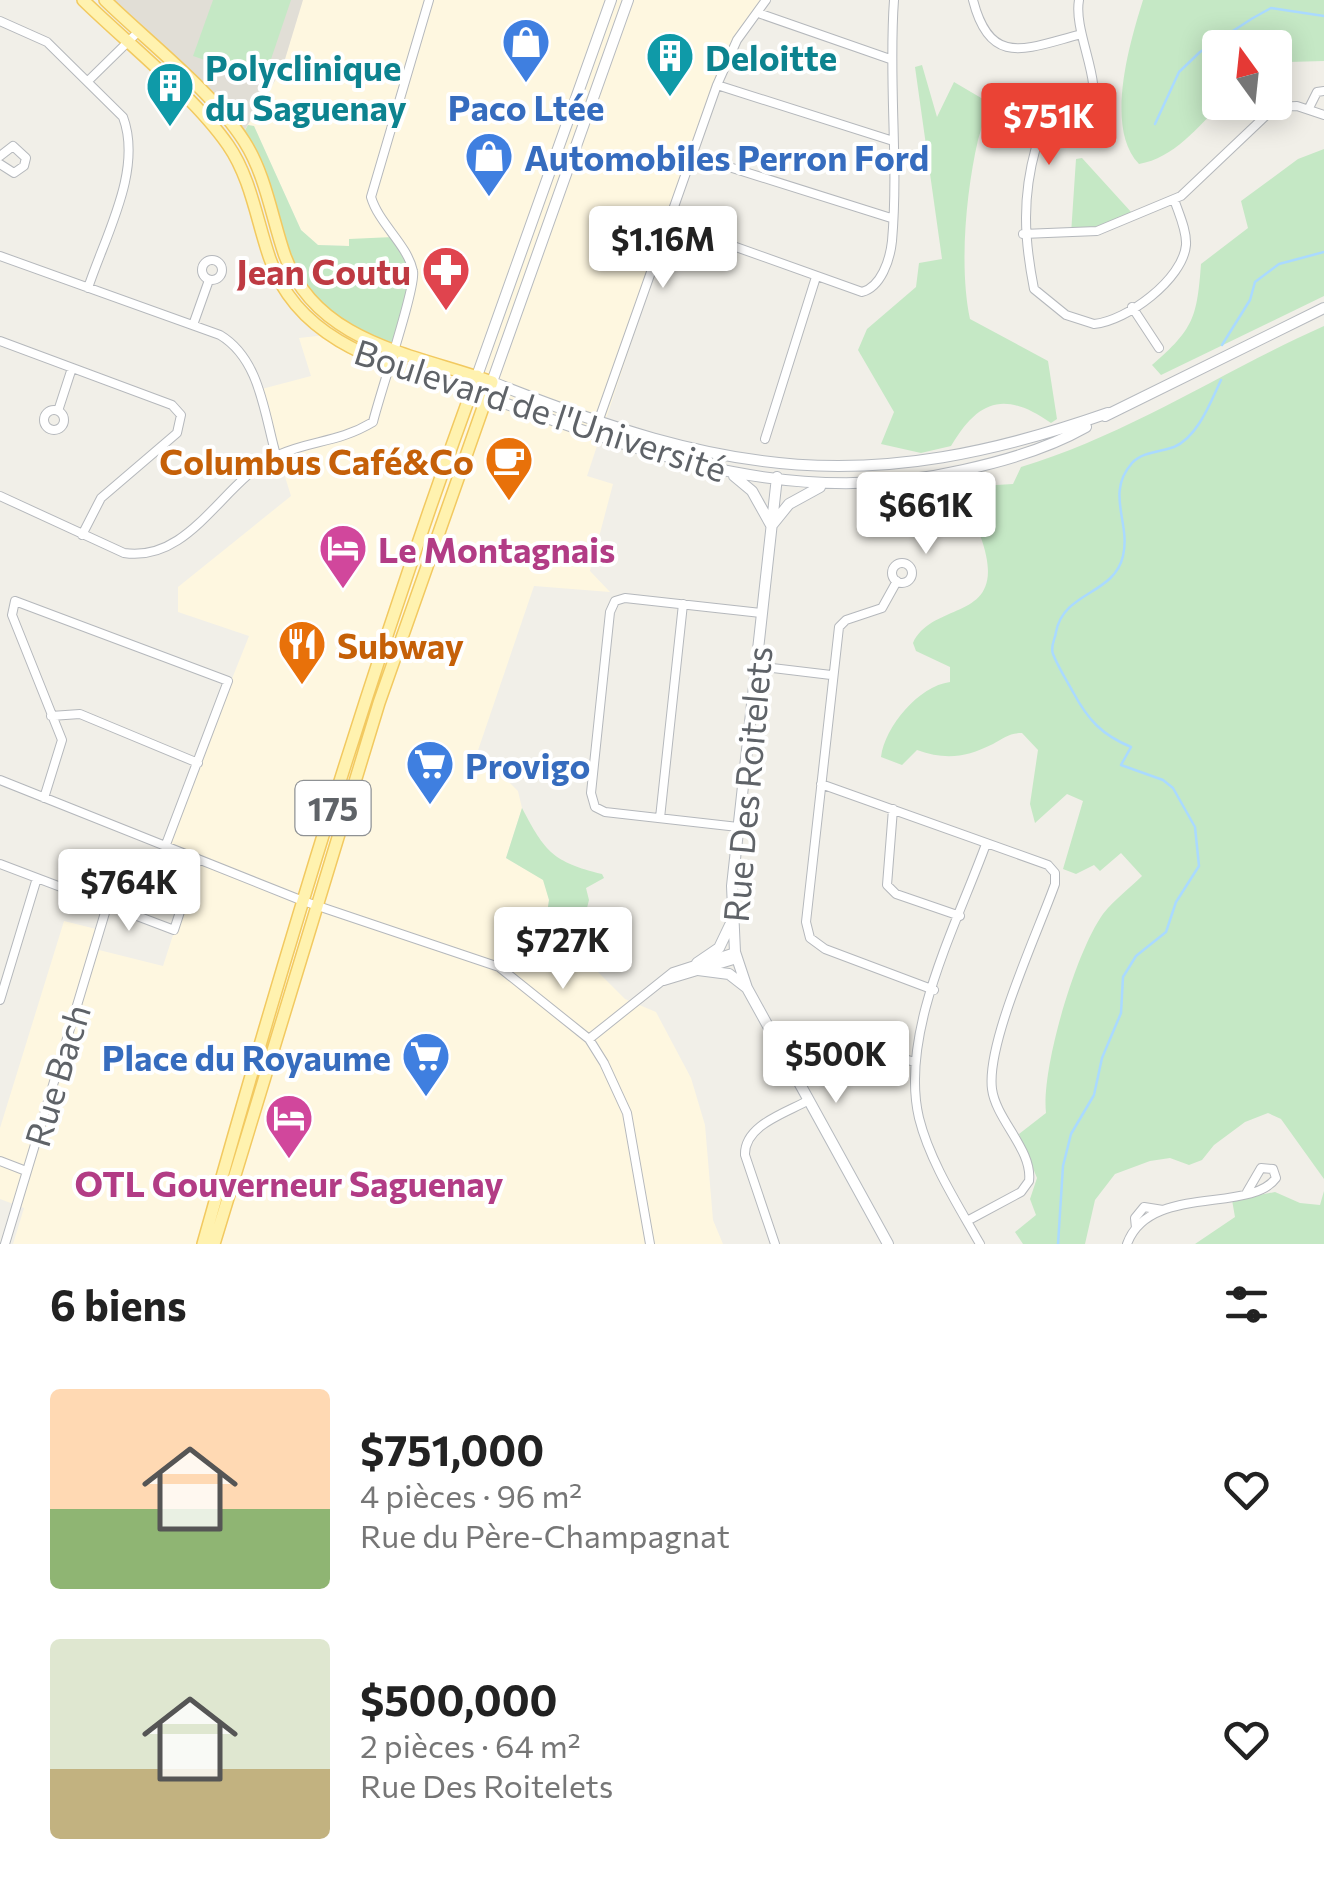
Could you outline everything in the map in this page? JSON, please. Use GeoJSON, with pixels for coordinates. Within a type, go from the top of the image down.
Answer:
{"type":"FeatureCollection","features":[{"type":"Feature","properties":{"kind":"main road","name":"Boulevard de l'Université"},"geometry":{"type":"LineString","coordinates":[[83,0],[229,146],[246,182],[272,263],[293,302],[326,335],[387,363],[593,434],[732,474],[828,484],[899,481],[982,466],[1074,434],[1324,308]]}},
{"type":"Feature","properties":{"kind":"main road","name":"Boulevard de l'Université"},"geometry":{"type":"LineString","coordinates":[[104,0],[241,136],[303,290],[333,321],[392,349],[722,458],[778,466],[837,470],[926,462],[1032,440],[1108,414]]}},
{"type":"Feature","properties":{"kind":"main road"},"geometry":{"type":"LineString","coordinates":[[477,376],[611,0]]}},
{"type":"Feature","properties":{"kind":"main road"},"geometry":{"type":"LineString","coordinates":[[492,382],[628,0]]}},
{"type":"Feature","properties":{"kind":"main road","name":"175"},"geometry":{"type":"LineString","coordinates":[[203,1244],[302,901],[477,376]]}},
{"type":"Feature","properties":{"kind":"main road","name":"175"},"geometry":{"type":"LineString","coordinates":[[214,1244],[379,703],[492,382]]}},
{"type":"Feature","properties":{"kind":"main road","name":"Rue Des Roitelets"},"geometry":{"type":"LineString","coordinates":[[778,466],[731,924],[736,956],[748,988],[888,1244]]}},
{"type":"Feature","properties":{"kind":"main road"},"geometry":{"type":"LineString","coordinates":[[732,474],[752,490],[771,526],[790,504],[828,484]]}},
{"type":"Feature","properties":{"kind":"main road"},"geometry":{"type":"LineString","coordinates":[[698,966],[718,948],[731,924]]}},
{"type":"Feature","properties":{"kind":"main road"},"geometry":{"type":"LineString","coordinates":[[698,966],[729,974],[748,988]]}},
{"type":"Feature","properties":{"kind":"street"},"geometry":{"type":"LineString","coordinates":[[0,496],[82,536],[124,553],[144,556],[164,549],[276,455],[346,438],[373,422],[414,279],[413,267],[371,197],[429,0]]}},
{"type":"Feature","properties":{"kind":"street"},"geometry":{"type":"LineString","coordinates":[[593,434],[717,85],[737,40],[761,14],[766,0]]}},
{"type":"Feature","properties":{"kind":"street"},"geometry":{"type":"LineString","coordinates":[[666,222],[816,277],[862,292],[870,290],[887,260],[891,218],[890,60],[894,0]]}},
{"type":"Feature","properties":{"kind":"street"},"geometry":{"type":"LineString","coordinates":[[973,0],[980,29],[1006,48],[1018,51],[1078,35]]}},
{"type":"Feature","properties":{"kind":"street"},"geometry":{"type":"LineString","coordinates":[[1079,0],[1078,35],[1095,92],[1088,111],[1036,146],[1024,188],[1023,234],[1034,289],[1041,299],[1094,324],[1132,307],[1180,264],[1186,243],[1174,198]]}},
{"type":"Feature","properties":{"kind":"street"},"geometry":{"type":"LineString","coordinates":[[761,14],[890,60]]}},
{"type":"Feature","properties":{"kind":"street"},"geometry":{"type":"LineString","coordinates":[[0,21],[48,42],[123,117],[131,149],[88,288]]}},
{"type":"Feature","properties":{"kind":"street"},"geometry":{"type":"LineString","coordinates":[[88,81],[138,32]]}},
{"type":"Feature","properties":{"kind":"street"},"geometry":{"type":"LineString","coordinates":[[717,85],[890,140]]}},
{"type":"Feature","properties":{"kind":"street"},"geometry":{"type":"LineString","coordinates":[[1309,108],[1316,92],[1324,91]]}},
{"type":"Feature","properties":{"kind":"street"},"geometry":{"type":"LineString","coordinates":[[1023,234],[1097,232],[1174,198],[1265,112],[1282,104],[1324,115]]}},
{"type":"Feature","properties":{"kind":"street"},"geometry":{"type":"LineString","coordinates":[[0,153],[18,148],[26,162],[14,173],[0,164]]}},
{"type":"Feature","properties":{"kind":"street"},"geometry":{"type":"LineString","coordinates":[[691,155],[891,218]]}},
{"type":"Feature","properties":{"kind":"street"},"geometry":{"type":"LineString","coordinates":[[0,256],[193,325],[238,346],[248,360],[276,455]]}},
{"type":"Feature","properties":{"kind":"street"},"geometry":{"type":"LineString","coordinates":[[764,440],[816,277]]}},
{"type":"Feature","properties":{"kind":"street"},"geometry":{"type":"LineString","coordinates":[[193,325],[209,280]]}},
{"type":"Feature","properties":{"kind":"street"},"geometry":{"type":"LineString","coordinates":[[1132,307],[1158,348]]}},
{"type":"Feature","properties":{"kind":"street"},"geometry":{"type":"LineString","coordinates":[[0,342],[172,405],[182,420],[177,433],[101,498],[82,536]]}},
{"type":"Feature","properties":{"kind":"street"},"geometry":{"type":"LineString","coordinates":[[58,411],[72,368]]}},
{"type":"Feature","properties":{"kind":"street"},"geometry":{"type":"LineString","coordinates":[[897,582],[882,608],[842,622],[831,675],[806,922],[810,938],[825,949],[934,990]]}},
{"type":"Feature","properties":{"kind":"street"},"geometry":{"type":"LineString","coordinates":[[738,827],[605,812],[592,801],[608,630],[612,605],[620,598],[761,613]]}},
{"type":"Feature","properties":{"kind":"street"},"geometry":{"type":"LineString","coordinates":[[44,798],[62,740],[12,615],[15,601],[228,681],[166,847]]}},
{"type":"Feature","properties":{"kind":"street"},"geometry":{"type":"LineString","coordinates":[[660,818],[683,604]]}},
{"type":"Feature","properties":{"kind":"street"},"geometry":{"type":"LineString","coordinates":[[755,666],[831,675]]}},
{"type":"Feature","properties":{"kind":"street"},"geometry":{"type":"LineString","coordinates":[[51,716],[80,714],[198,763]]}},
{"type":"Feature","properties":{"kind":"street"},"geometry":{"type":"LineString","coordinates":[[0,780],[302,901],[499,967],[589,1038],[627,1113],[650,1244]]}},
{"type":"Feature","properties":{"kind":"street"},"geometry":{"type":"LineString","coordinates":[[821,784],[1048,865],[1056,878],[991,1071],[996,1108],[1027,1165],[1029,1180],[1021,1192],[968,1221]]}},
{"type":"Feature","properties":{"kind":"street"},"geometry":{"type":"LineString","coordinates":[[893,809],[887,884],[896,894],[960,916]]}},
{"type":"Feature","properties":{"kind":"street"},"geometry":{"type":"LineString","coordinates":[[980,1244],[920,1120],[914,1062],[934,990],[986,844]]}},
{"type":"Feature","properties":{"kind":"street"},"geometry":{"type":"LineString","coordinates":[[0,864],[174,930],[197,860]]}},
{"type":"Feature","properties":{"kind":"street"},"geometry":{"type":"LineString","coordinates":[[0,1000],[37,878]]}},
{"type":"Feature","properties":{"kind":"street","name":"Rue Bach"},"geometry":{"type":"LineString","coordinates":[[5,1244],[108,906]]}},
{"type":"Feature","properties":{"kind":"street"},"geometry":{"type":"LineString","coordinates":[[589,1038],[650,987],[698,966],[736,956]]}},
{"type":"Feature","properties":{"kind":"street"},"geometry":{"type":"LineString","coordinates":[[783,1052],[827,1033],[914,1062]]}},
{"type":"Feature","properties":{"kind":"street"},"geometry":{"type":"LineString","coordinates":[[775,1244],[745,1155],[746,1142],[754,1131],[809,1100]]}},
{"type":"Feature","properties":{"kind":"street"},"geometry":{"type":"LineString","coordinates":[[0,1162],[26,1171]]}},
{"type":"Feature","properties":{"kind":"street"},"geometry":{"type":"LineString","coordinates":[[1127,1244],[1136,1228],[1164,1210],[1247,1192]]}},
{"type":"Feature","properties":{"kind":"shaded area"},"geometry":{"type":"Polygon","coordinates":[[[110,0],[303,0],[282,69],[241,136],[110,0]]]}},
{"type":"Feature","properties":{"kind":"shaded area"},"geometry":{"type":"Polygon","coordinates":[[[302,0],[766,0],[737,40],[717,85],[587,476],[613,484],[590,571],[610,592],[534,586],[472,768],[506,779],[518,791],[522,808],[506,858],[544,880],[549,900],[546,920],[610,957],[597,971],[625,999],[656,1012],[691,1078],[705,1125],[713,1220],[723,1244],[13,1244],[24,1208],[0,1199],[0,1128],[64,921],[100,930],[95,949],[163,966],[197,861],[165,847],[249,636],[178,612],[178,587],[291,496],[258,390],[311,376],[299,338],[326,335],[387,362],[392,349],[385,239],[350,239],[350,246],[318,245],[301,230],[254,126],[248,125],[282,69],[302,0]]]}},
{"type":"Feature","properties":{"kind":"green space"},"geometry":{"type":"Polygon","coordinates":[[[213,0],[291,0],[264,80],[193,56],[213,0]]]}},
{"type":"Feature","properties":{"kind":"green space"},"geometry":{"type":"Polygon","coordinates":[[[1143,0],[1324,0],[1324,61],[1292,62],[1292,30],[1202,30],[1205,120],[1174,148],[1139,164],[1123,129],[1121,107],[1132,38],[1143,0]]]}},
{"type":"Feature","properties":{"kind":"green space"},"geometry":{"type":"Polygon","coordinates":[[[922,65],[937,117],[954,82],[988,102],[967,206],[965,277],[970,319],[1048,361],[1057,419],[1051,423],[1020,406],[994,405],[972,418],[951,446],[921,453],[881,444],[894,412],[858,350],[867,329],[916,287],[919,263],[942,259],[915,67],[922,65]]]}},
{"type":"Feature","properties":{"kind":"green space"},"geometry":{"type":"Polygon","coordinates":[[[248,125],[254,126],[301,230],[318,245],[349,246],[349,239],[393,237],[409,268],[412,292],[392,349],[372,342],[303,290],[241,137],[248,125]]]}},
{"type":"Feature","properties":{"kind":"green space"},"geometry":{"type":"Polygon","coordinates":[[[1324,149],[1324,296],[1161,375],[1152,365],[1191,321],[1201,264],[1248,228],[1241,201],[1298,159],[1324,149]]]}},
{"type":"Feature","properties":{"kind":"green space"},"geometry":{"type":"Polygon","coordinates":[[[1082,158],[1132,213],[1097,231],[1071,234],[1076,159],[1082,158]]]}},
{"type":"Feature","properties":{"kind":"green space"},"geometry":{"type":"Polygon","coordinates":[[[1324,326],[1324,1179],[1281,1119],[1268,1113],[1245,1122],[1214,1145],[1202,1160],[1189,1165],[1170,1158],[1150,1161],[1115,1174],[1095,1200],[1085,1244],[1023,1244],[1015,1232],[1036,1215],[1030,1199],[1037,1178],[1019,1134],[1046,1113],[1055,1040],[1082,954],[1103,914],[1142,876],[1121,853],[1100,871],[1094,865],[1076,874],[1063,869],[1083,801],[1067,794],[1035,823],[1030,804],[1038,750],[1022,733],[964,755],[917,750],[902,765],[881,757],[889,733],[905,709],[927,691],[950,682],[950,667],[916,651],[913,643],[923,629],[979,597],[986,584],[987,564],[980,535],[969,530],[938,533],[916,510],[875,502],[880,492],[1013,484],[1021,467],[1099,438],[1324,326]]]}},
{"type":"Feature","properties":{"kind":"green space"},"geometry":{"type":"Polygon","coordinates":[[[522,808],[552,853],[604,878],[586,888],[589,900],[579,939],[546,920],[549,900],[543,880],[506,858],[522,808]]]}},
{"type":"Feature","properties":{"kind":"green space"},"geometry":{"type":"Polygon","coordinates":[[[1324,1191],[1324,1244],[1195,1244],[1235,1217],[1232,1200],[1275,1192],[1300,1203],[1320,1205],[1324,1191]]]}},
{"type":"Feature","properties":{"kind":"waterway"},"geometry":{"type":"LineString","coordinates":[[1155,124],[1179,72],[1200,52],[1253,18],[1271,8],[1324,16]]}},
{"type":"Feature","properties":{"kind":"waterway"},"geometry":{"type":"LineString","coordinates":[[1222,345],[1250,300],[1255,282],[1279,264],[1324,252]]}},
{"type":"Feature","properties":{"kind":"waterway"},"geometry":{"type":"LineString","coordinates":[[1058,1244],[1063,1166],[1071,1134],[1094,1095],[1102,1058],[1121,1013],[1123,977],[1136,956],[1166,932],[1176,902],[1199,866],[1195,827],[1173,788],[1163,780],[1121,765],[1131,747],[1090,719],[1060,669],[1052,646],[1069,608],[1118,569],[1125,544],[1119,497],[1124,475],[1136,459],[1174,447],[1190,435],[1221,380]]}},
{"type":"Feature","properties":{"kind":"place","name":"Paco Ltée"},"geometry":{"type":"Point","coordinates":[526,84]}},
{"type":"Feature","properties":{"kind":"place","name":"Deloitte"},"geometry":{"type":"Point","coordinates":[670,98]}},
{"type":"Feature","properties":{"kind":"place","name":"Polyclinique du Saguenay"},"geometry":{"type":"Point","coordinates":[170,128]}},
{"type":"Feature","properties":{"kind":"place","name":"Automobiles Perron Ford"},"geometry":{"type":"Point","coordinates":[489,198]}},
{"type":"Feature","properties":{"kind":"place","name":"Jean Coutu"},"geometry":{"type":"Point","coordinates":[446,312]}},
{"type":"Feature","properties":{"kind":"place","name":"Columbus Café&Co"},"geometry":{"type":"Point","coordinates":[509,502]}},
{"type":"Feature","properties":{"kind":"place","name":"Le Montagnais"},"geometry":{"type":"Point","coordinates":[343,590]}},
{"type":"Feature","properties":{"kind":"place","name":"Subway"},"geometry":{"type":"Point","coordinates":[302,686]}},
{"type":"Feature","properties":{"kind":"place","name":"Provigo"},"geometry":{"type":"Point","coordinates":[430,806]}},
{"type":"Feature","properties":{"kind":"place","name":"Place du Royaume"},"geometry":{"type":"Point","coordinates":[426,1098]}},
{"type":"Feature","properties":{"kind":"place","name":"OTL Gouverneur Saguenay"},"geometry":{"type":"Point","coordinates":[289,1160]}}]}
